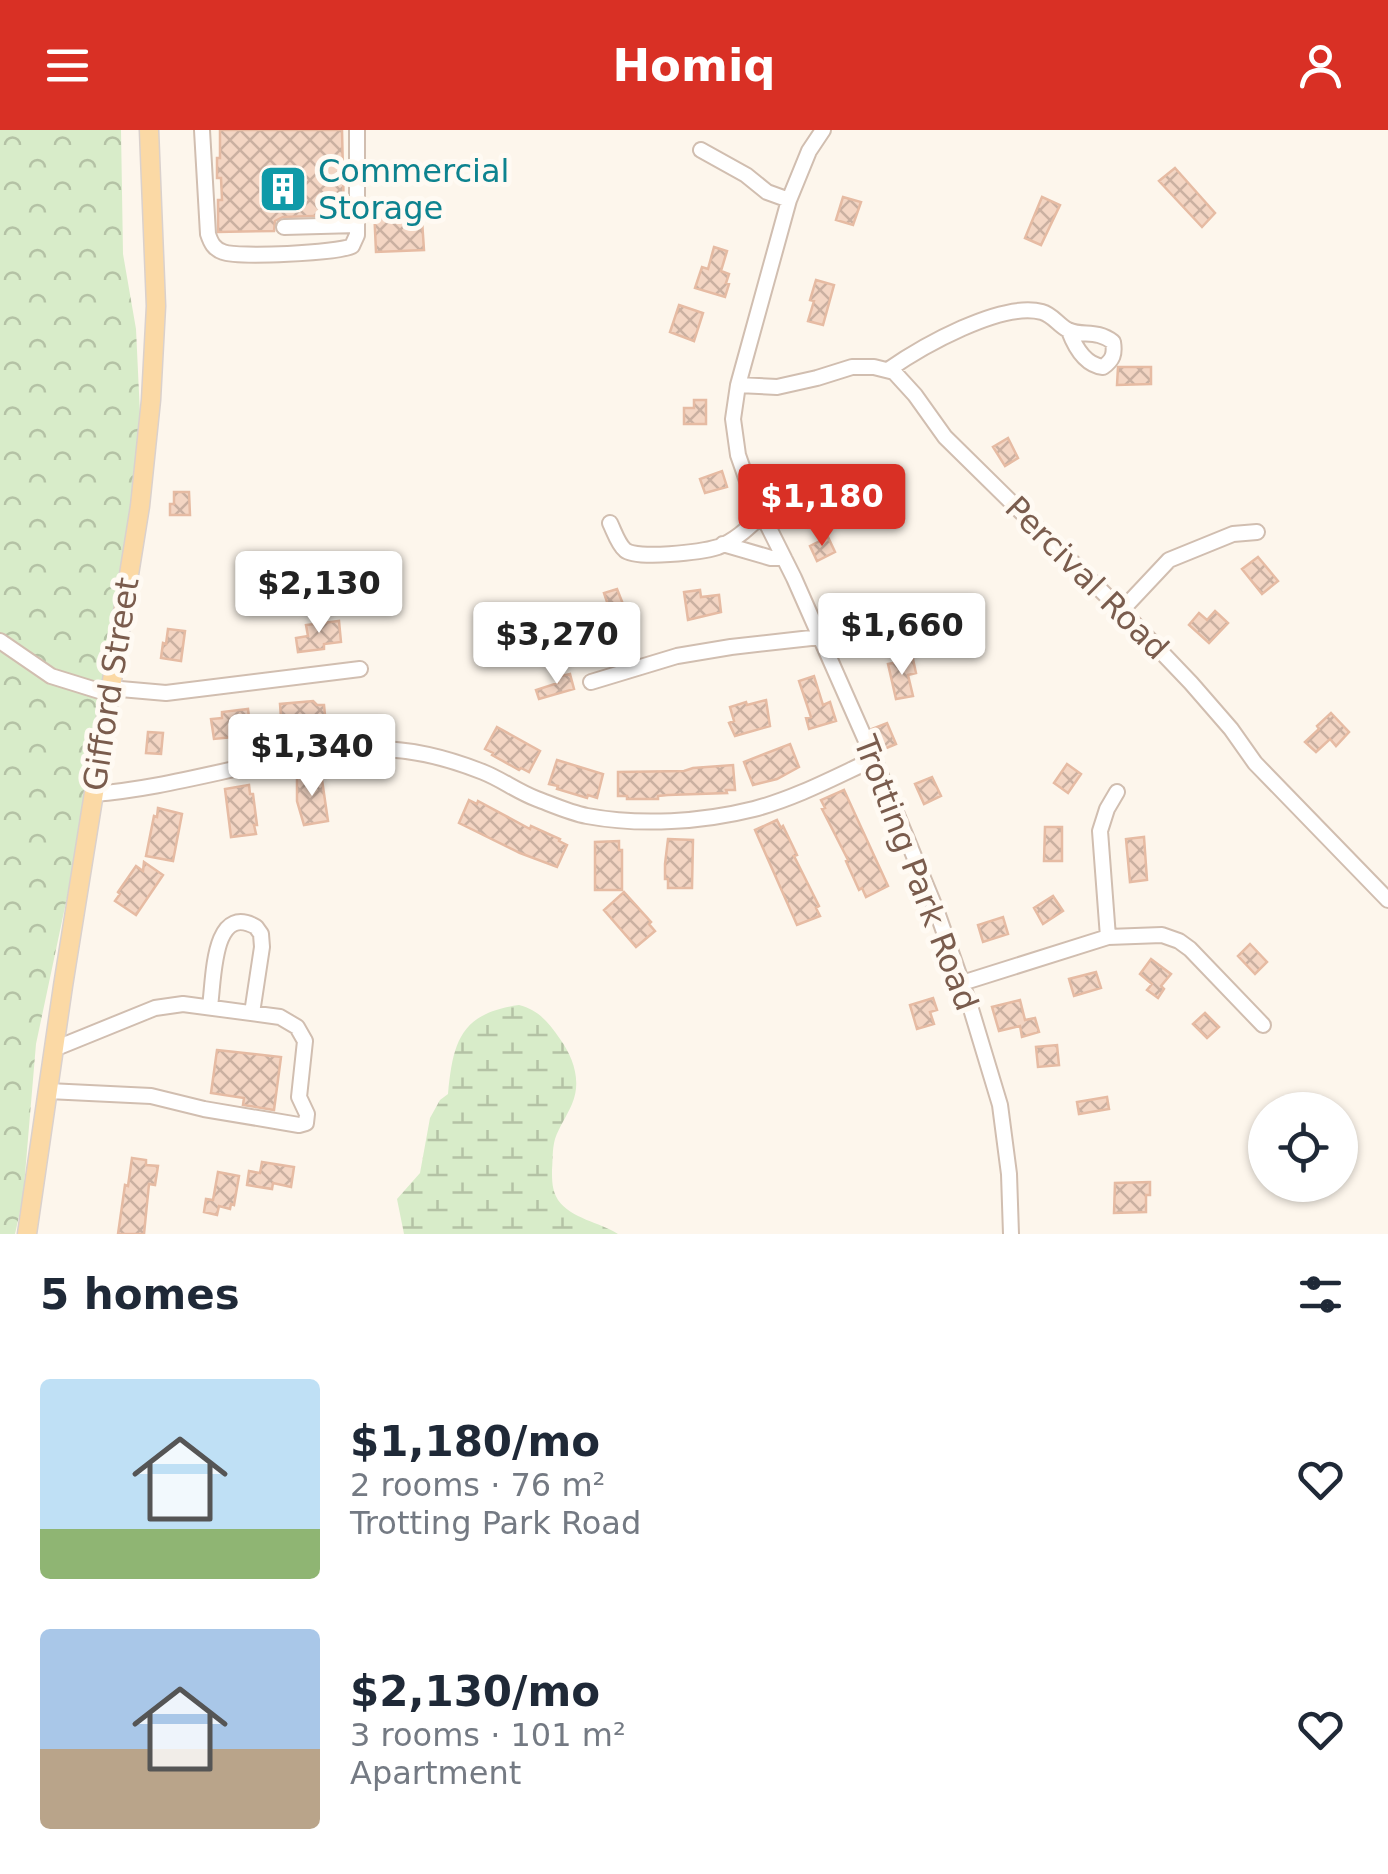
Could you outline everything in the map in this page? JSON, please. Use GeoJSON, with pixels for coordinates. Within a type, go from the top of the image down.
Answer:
{"type":"FeatureCollection","features":[{"type":"Feature","properties":{"kind":"main road","name":"Gifford Street"},"geometry":{"type":"LineString","coordinates":[[27,1234],[140,506],[156,306],[149,130]]}},
{"type":"Feature","properties":{"kind":"street"},"geometry":{"type":"LineString","coordinates":[[202,130],[206,226],[216,249],[239,254],[333,252],[352,246],[357,225],[357,130]]}},
{"type":"Feature","properties":{"kind":"street","name":"Trotting Park Road"},"geometry":{"type":"LineString","coordinates":[[824,130],[808,152],[789,200],[738,385],[733,419],[738,455],[751,492],[874,760],[962,983],[1000,1104],[1009,1174],[1011,1234]]}},
{"type":"Feature","properties":{"kind":"street"},"geometry":{"type":"LineString","coordinates":[[702,150],[767,192],[789,200]]}},
{"type":"Feature","properties":{"kind":"street"},"geometry":{"type":"LineString","coordinates":[[284,227],[357,225]]}},
{"type":"Feature","properties":{"kind":"street"},"geometry":{"type":"LineString","coordinates":[[738,385],[777,387],[852,366],[888,370],[939,338],[1022,311],[1042,312],[1069,331]]}},
{"type":"Feature","properties":{"kind":"street","name":"Percival Road"},"geometry":{"type":"LineString","coordinates":[[888,370],[915,395],[945,437],[1191,682],[1232,729],[1255,764],[1388,900]]}},
{"type":"Feature","properties":{"kind":"street"},"geometry":{"type":"LineString","coordinates":[[610,522],[623,549],[634,555],[698,551],[724,544],[762,515]]}},
{"type":"Feature","properties":{"kind":"street"},"geometry":{"type":"LineString","coordinates":[[1122,610],[1169,560],[1233,534],[1257,532]]}},
{"type":"Feature","properties":{"kind":"street"},"geometry":{"type":"LineString","coordinates":[[724,544],[784,558]]}},
{"type":"Feature","properties":{"kind":"street"},"geometry":{"type":"LineString","coordinates":[[592,682],[677,656],[820,638]]}},
{"type":"Feature","properties":{"kind":"street"},"geometry":{"type":"LineString","coordinates":[[0,641],[52,676],[109,691],[166,693],[360,670]]}},
{"type":"Feature","properties":{"kind":"street"},"geometry":{"type":"LineString","coordinates":[[94,794],[139,790],[276,758],[372,748],[411,751],[484,772],[533,798],[586,816],[652,822],[755,809],[874,760]]}},
{"type":"Feature","properties":{"kind":"street"},"geometry":{"type":"LineString","coordinates":[[1108,936],[1100,832],[1117,792]]}},
{"type":"Feature","properties":{"kind":"street"},"geometry":{"type":"LineString","coordinates":[[210,1006],[222,934],[230,924],[241,921],[256,927],[262,940],[252,1013]]}},
{"type":"Feature","properties":{"kind":"street"},"geometry":{"type":"LineString","coordinates":[[962,983],[1108,936],[1162,935],[1190,948],[1263,1024]]}},
{"type":"Feature","properties":{"kind":"street"},"geometry":{"type":"LineString","coordinates":[[48,1092],[151,1096],[204,1109],[306,1123],[307,1114],[298,1097],[306,1047],[303,1034],[284,1019],[182,1004],[155,1008],[54,1049]]}},
{"type":"Feature","properties":{"kind":"green space"},"geometry":{"type":"Polygon","coordinates":[[[0,130],[121,130],[123,254],[136,329],[142,457],[83,822],[36,1044],[23,1198],[15,1234],[0,1234],[0,130]]]}},
{"type":"Feature","properties":{"kind":"green space"},"geometry":{"type":"Polygon","coordinates":[[[519,1005],[547,1023],[565,1046],[575,1070],[575,1095],[553,1147],[556,1196],[571,1212],[618,1234],[404,1234],[397,1199],[420,1173],[430,1118],[448,1094],[457,1045],[472,1023],[484,1015],[519,1005]]]}},
{"type":"Feature","properties":{"kind":"building","name":"Commercial Storage"},"geometry":{"type":"Polygon","coordinates":[[[220,130],[342,130],[344,215],[283,217],[275,221],[274,231],[218,232],[218,200],[222,200],[221,178],[217,178],[220,130]]]}},
{"type":"Feature","properties":{"kind":"building"},"geometry":{"type":"Polygon","coordinates":[[[1175,168],[1215,213],[1202,227],[1159,181],[1175,168]]]}},
{"type":"Feature","properties":{"kind":"building"},"geometry":{"type":"Polygon","coordinates":[[[843,197],[861,202],[853,225],[836,220],[843,197]]]}},
{"type":"Feature","properties":{"kind":"building"},"geometry":{"type":"Polygon","coordinates":[[[1042,197],[1060,205],[1041,245],[1025,238],[1042,197]]]}},
{"type":"Feature","properties":{"kind":"building"},"geometry":{"type":"Polygon","coordinates":[[[421,205],[424,250],[376,252],[374,208],[421,205]]]}},
{"type":"Feature","properties":{"kind":"building"},"geometry":{"type":"Polygon","coordinates":[[[714,247],[727,251],[721,271],[729,274],[725,297],[695,288],[702,267],[708,269],[714,247]]]}},
{"type":"Feature","properties":{"kind":"building"},"geometry":{"type":"Polygon","coordinates":[[[816,280],[834,285],[823,325],[808,321],[816,280]]]}},
{"type":"Feature","properties":{"kind":"building"},"geometry":{"type":"Polygon","coordinates":[[[679,305],[703,313],[694,341],[670,332],[679,305]]]}},
{"type":"Feature","properties":{"kind":"building"},"geometry":{"type":"Polygon","coordinates":[[[1118,367],[1151,367],[1151,384],[1117,385],[1118,367]]]}},
{"type":"Feature","properties":{"kind":"building"},"geometry":{"type":"Polygon","coordinates":[[[694,400],[706,400],[706,424],[684,424],[684,408],[694,408],[694,400]]]}},
{"type":"Feature","properties":{"kind":"building"},"geometry":{"type":"Polygon","coordinates":[[[1008,438],[1018,458],[1005,466],[993,447],[1008,438]]]}},
{"type":"Feature","properties":{"kind":"building"},"geometry":{"type":"Polygon","coordinates":[[[722,471],[727,487],[705,493],[700,479],[722,471]]]}},
{"type":"Feature","properties":{"kind":"building"},"geometry":{"type":"Polygon","coordinates":[[[801,487],[810,506],[793,513],[784,495],[801,487]]]}},
{"type":"Feature","properties":{"kind":"building"},"geometry":{"type":"Polygon","coordinates":[[[174,492],[189,492],[190,515],[170,515],[174,492]]]}},
{"type":"Feature","properties":{"kind":"building"},"geometry":{"type":"Polygon","coordinates":[[[828,537],[835,552],[817,561],[810,546],[828,537]]]}},
{"type":"Feature","properties":{"kind":"building"},"geometry":{"type":"Polygon","coordinates":[[[1258,557],[1278,581],[1262,594],[1242,569],[1258,557]]]}},
{"type":"Feature","properties":{"kind":"building"},"geometry":{"type":"Polygon","coordinates":[[[617,589],[625,609],[611,614],[604,593],[617,589]]]}},
{"type":"Feature","properties":{"kind":"building"},"geometry":{"type":"Polygon","coordinates":[[[700,590],[701,597],[719,595],[721,612],[688,620],[684,592],[700,590]]]}},
{"type":"Feature","properties":{"kind":"building"},"geometry":{"type":"Polygon","coordinates":[[[1215,611],[1228,623],[1209,643],[1189,625],[1199,613],[1207,620],[1215,611]]]}},
{"type":"Feature","properties":{"kind":"building"},"geometry":{"type":"Polygon","coordinates":[[[339,621],[341,642],[298,652],[296,638],[308,636],[306,625],[339,621]]]}},
{"type":"Feature","properties":{"kind":"building"},"geometry":{"type":"Polygon","coordinates":[[[168,629],[185,631],[181,661],[161,658],[168,629]]]}},
{"type":"Feature","properties":{"kind":"building"},"geometry":{"type":"Polygon","coordinates":[[[913,659],[916,673],[908,675],[913,696],[896,699],[888,664],[913,659]]]}},
{"type":"Feature","properties":{"kind":"building"},"geometry":{"type":"Polygon","coordinates":[[[570,674],[574,689],[539,699],[536,690],[558,683],[557,677],[570,674]]]}},
{"type":"Feature","properties":{"kind":"building"},"geometry":{"type":"Polygon","coordinates":[[[814,676],[823,705],[830,702],[836,721],[809,729],[806,718],[811,717],[799,681],[814,676]]]}},
{"type":"Feature","properties":{"kind":"building"},"geometry":{"type":"Polygon","coordinates":[[[766,700],[770,726],[735,736],[729,723],[734,721],[730,707],[766,700]]]}},
{"type":"Feature","properties":{"kind":"building"},"geometry":{"type":"Polygon","coordinates":[[[313,701],[324,705],[326,725],[293,728],[292,717],[281,718],[280,704],[313,701]]]}},
{"type":"Feature","properties":{"kind":"building"},"geometry":{"type":"Polygon","coordinates":[[[248,709],[248,732],[214,739],[211,719],[222,718],[222,712],[248,709]]]}},
{"type":"Feature","properties":{"kind":"building"},"geometry":{"type":"Polygon","coordinates":[[[1331,713],[1349,732],[1336,746],[1330,739],[1316,752],[1305,742],[1331,713]]]}},
{"type":"Feature","properties":{"kind":"building"},"geometry":{"type":"Polygon","coordinates":[[[887,723],[896,744],[882,750],[872,729],[887,723]]]}},
{"type":"Feature","properties":{"kind":"building"},"geometry":{"type":"Polygon","coordinates":[[[497,727],[540,751],[529,772],[485,749],[497,727]]]}},
{"type":"Feature","properties":{"kind":"building"},"geometry":{"type":"Polygon","coordinates":[[[148,732],[163,733],[161,754],[146,753],[148,732]]]}},
{"type":"Feature","properties":{"kind":"building"},"geometry":{"type":"Polygon","coordinates":[[[790,744],[799,767],[777,779],[753,785],[744,762],[790,744]]]}},
{"type":"Feature","properties":{"kind":"building"},"geometry":{"type":"Polygon","coordinates":[[[557,760],[603,774],[597,798],[549,784],[557,760]]]}},
{"type":"Feature","properties":{"kind":"building"},"geometry":{"type":"Polygon","coordinates":[[[1067,764],[1081,774],[1068,793],[1054,783],[1067,764]]]}},
{"type":"Feature","properties":{"kind":"building"},"geometry":{"type":"Polygon","coordinates":[[[733,765],[735,790],[726,790],[727,793],[668,795],[658,799],[618,796],[618,772],[684,771],[733,765]]]}},
{"type":"Feature","properties":{"kind":"building"},"geometry":{"type":"Polygon","coordinates":[[[321,773],[328,821],[304,825],[297,801],[297,776],[321,773]]]}},
{"type":"Feature","properties":{"kind":"building"},"geometry":{"type":"Polygon","coordinates":[[[932,777],[941,796],[924,804],[915,784],[932,777]]]}},
{"type":"Feature","properties":{"kind":"building"},"geometry":{"type":"Polygon","coordinates":[[[249,785],[256,834],[231,837],[225,789],[249,785]]]}},
{"type":"Feature","properties":{"kind":"building"},"geometry":{"type":"Polygon","coordinates":[[[844,790],[888,886],[866,897],[862,888],[859,890],[822,809],[825,808],[821,800],[844,790]]]}},
{"type":"Feature","properties":{"kind":"building"},"geometry":{"type":"Polygon","coordinates":[[[469,800],[560,839],[567,845],[557,867],[459,823],[469,800]]]}},
{"type":"Feature","properties":{"kind":"building"},"geometry":{"type":"Polygon","coordinates":[[[158,808],[182,814],[173,861],[146,856],[158,808]]]}},
{"type":"Feature","properties":{"kind":"building"},"geometry":{"type":"Polygon","coordinates":[[[777,820],[819,906],[816,908],[820,916],[797,925],[755,830],[777,820]]]}},
{"type":"Feature","properties":{"kind":"building"},"geometry":{"type":"Polygon","coordinates":[[[1045,827],[1062,827],[1062,861],[1044,861],[1045,827]]]}},
{"type":"Feature","properties":{"kind":"building"},"geometry":{"type":"Polygon","coordinates":[[[1144,837],[1147,880],[1130,882],[1126,839],[1144,837]]]}},
{"type":"Feature","properties":{"kind":"building"},"geometry":{"type":"Polygon","coordinates":[[[668,839],[693,840],[692,888],[668,888],[668,839]]]}},
{"type":"Feature","properties":{"kind":"building"},"geometry":{"type":"Polygon","coordinates":[[[619,841],[622,890],[595,890],[595,842],[619,841]]]}},
{"type":"Feature","properties":{"kind":"building"},"geometry":{"type":"Polygon","coordinates":[[[144,862],[163,875],[136,915],[115,901],[136,866],[143,871],[144,862]]]}},
{"type":"Feature","properties":{"kind":"building"},"geometry":{"type":"Polygon","coordinates":[[[624,892],[655,931],[636,947],[604,910],[624,892]]]}},
{"type":"Feature","properties":{"kind":"building"},"geometry":{"type":"Polygon","coordinates":[[[1053,896],[1063,911],[1043,924],[1034,908],[1053,896]]]}},
{"type":"Feature","properties":{"kind":"building"},"geometry":{"type":"Polygon","coordinates":[[[1003,917],[1008,934],[983,942],[978,925],[1003,917]]]}},
{"type":"Feature","properties":{"kind":"building"},"geometry":{"type":"Polygon","coordinates":[[[1250,944],[1267,962],[1255,974],[1238,956],[1250,944]]]}},
{"type":"Feature","properties":{"kind":"building"},"geometry":{"type":"Polygon","coordinates":[[[1151,959],[1171,974],[1161,986],[1164,989],[1158,998],[1147,990],[1152,984],[1140,974],[1151,959]]]}},
{"type":"Feature","properties":{"kind":"building"},"geometry":{"type":"Polygon","coordinates":[[[1096,972],[1101,988],[1074,996],[1069,979],[1096,972]]]}},
{"type":"Feature","properties":{"kind":"building"},"geometry":{"type":"Polygon","coordinates":[[[933,998],[937,1010],[930,1012],[934,1024],[917,1029],[910,1005],[933,998]]]}},
{"type":"Feature","properties":{"kind":"building"},"geometry":{"type":"Polygon","coordinates":[[[1020,1000],[1025,1020],[1035,1018],[1039,1032],[1022,1037],[1020,1026],[999,1031],[992,1007],[1020,1000]]]}},
{"type":"Feature","properties":{"kind":"building"},"geometry":{"type":"Polygon","coordinates":[[[1205,1013],[1219,1027],[1207,1038],[1193,1024],[1205,1013]]]}},
{"type":"Feature","properties":{"kind":"building"},"geometry":{"type":"Polygon","coordinates":[[[1057,1045],[1059,1065],[1038,1067],[1036,1047],[1057,1045]]]}},
{"type":"Feature","properties":{"kind":"building"},"geometry":{"type":"Polygon","coordinates":[[[217,1050],[281,1057],[274,1110],[243,1105],[244,1098],[211,1093],[217,1050]]]}},
{"type":"Feature","properties":{"kind":"building"},"geometry":{"type":"Polygon","coordinates":[[[1107,1097],[1109,1109],[1079,1114],[1077,1102],[1107,1097]]]}},
{"type":"Feature","properties":{"kind":"building"},"geometry":{"type":"Polygon","coordinates":[[[132,1158],[158,1166],[155,1185],[149,1184],[144,1234],[118,1234],[125,1185],[128,1186],[132,1158]]]}},
{"type":"Feature","properties":{"kind":"building"},"geometry":{"type":"Polygon","coordinates":[[[262,1162],[294,1167],[291,1187],[273,1183],[272,1189],[247,1185],[249,1171],[260,1173],[262,1162]]]}},
{"type":"Feature","properties":{"kind":"building"},"geometry":{"type":"Polygon","coordinates":[[[218,1172],[239,1176],[234,1205],[230,1209],[219,1206],[217,1215],[204,1212],[206,1199],[213,1200],[218,1172]]]}},
{"type":"Feature","properties":{"kind":"building"},"geometry":{"type":"Polygon","coordinates":[[[1150,1182],[1146,1212],[1114,1213],[1115,1183],[1150,1182]]]}},
{"type":"Feature","properties":{"kind":"place","name":"Commercial Storage"},"geometry":{"type":"Point","coordinates":[283,189]}}]}
